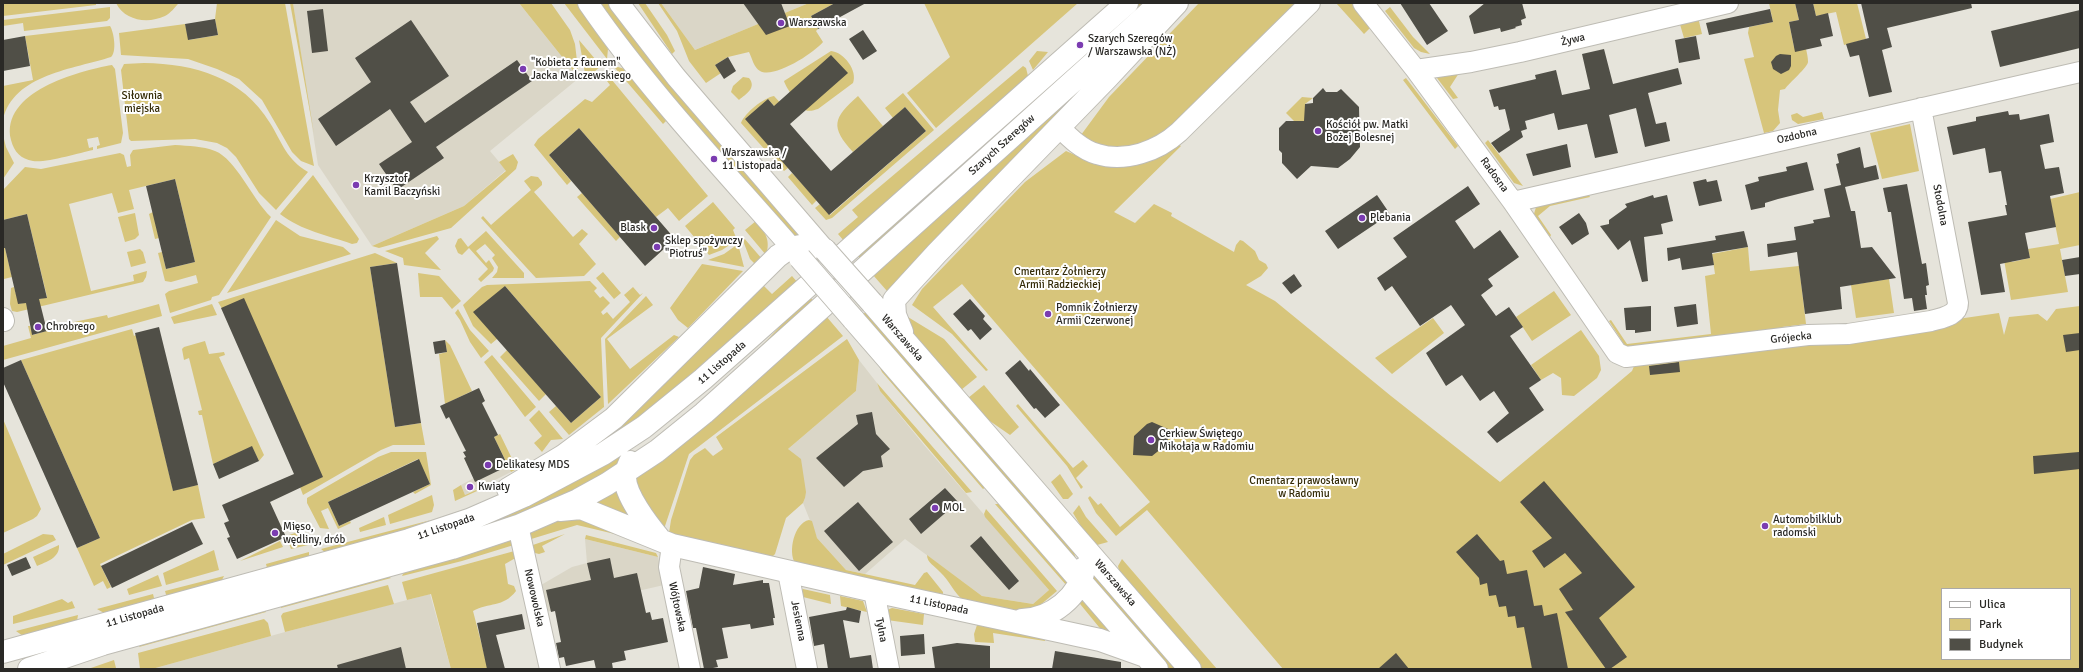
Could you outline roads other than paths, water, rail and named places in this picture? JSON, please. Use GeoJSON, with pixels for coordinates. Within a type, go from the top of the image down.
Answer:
{"type":"FeatureCollection","features":[{"type":"Feature","properties":{"kind":"main road","name":"Szarych Szeregów"},"geometry":{"type":"LineString","coordinates":[[824,272],[1127,3]]}},
{"type":"Feature","properties":{"kind":"main road","name":"Szarych Szeregów"},"geometry":{"type":"LineString","coordinates":[[864,305],[1160,3]]}},
{"type":"Feature","properties":{"kind":"main road"},"geometry":{"type":"LineString","coordinates":[[864,305],[942,248],[1177,3]]}},
{"type":"Feature","properties":{"kind":"main road"},"geometry":{"type":"LineString","coordinates":[[810,249],[864,305]]}},
{"type":"Feature","properties":{"kind":"main road"},"geometry":{"type":"LineString","coordinates":[[810,249],[864,305],[1081,582],[1151,662]]}},
{"type":"Feature","properties":{"kind":"main road"},"geometry":{"type":"LineString","coordinates":[[409,540],[533,475],[595,433],[638,396],[771,263],[810,249]]}},
{"type":"Feature","properties":{"kind":"main road","name":"11 Listopada"},"geometry":{"type":"LineString","coordinates":[[3,652],[409,540],[470,520],[549,484],[603,454],[659,415],[703,380],[824,272]]}},
{"type":"Feature","properties":{"kind":"main road","name":"11 Listopada"},"geometry":{"type":"LineString","coordinates":[[29,669],[103,644],[452,548],[518,526],[549,513],[578,500],[658,451],[704,413],[864,305]]}},
{"type":"Feature","properties":{"kind":"main road","name":"Warszawska"},"geometry":{"type":"LineString","coordinates":[[864,305],[896,315],[908,344],[1190,669]]}},
{"type":"Feature","properties":{"kind":"main road"},"geometry":{"type":"LineString","coordinates":[[659,415],[637,446],[626,472],[626,480],[633,499],[648,524],[666,542]]}},
{"type":"Feature","properties":{"kind":"main road","name":"11 Listopada"},"geometry":{"type":"LineString","coordinates":[[549,513],[581,508],[666,542],[788,572],[1108,641],[1151,662]]}},
{"type":"Feature","properties":{"kind":"main road"},"geometry":{"type":"LineString","coordinates":[[1015,620],[1043,617],[1070,596],[1081,582],[1085,564],[1084,547]]}},
{"type":"Feature","properties":{"kind":"street"},"geometry":{"type":"LineString","coordinates":[[588,3],[615,41],[657,93],[810,249]]}},
{"type":"Feature","properties":{"kind":"street"},"geometry":{"type":"LineString","coordinates":[[619,3],[810,249]]}},
{"type":"Feature","properties":{"kind":"street"},"geometry":{"type":"LineString","coordinates":[[1059,127],[1078,144],[1096,154],[1131,156],[1156,148],[1178,132],[1310,3]]}},
{"type":"Feature","properties":{"kind":"street","name":"Radosna"},"geometry":{"type":"LineString","coordinates":[[1362,3],[1416,70],[1513,202],[1617,352]]}},
{"type":"Feature","properties":{"kind":"street","name":"Żywa"},"geometry":{"type":"LineString","coordinates":[[1416,70],[1471,62],[1520,52],[1728,3]]}},
{"type":"Feature","properties":{"kind":"street","name":"Ozdobna"},"geometry":{"type":"LineString","coordinates":[[1513,202],[2080,72]]}},
{"type":"Feature","properties":{"kind":"street","name":"Stodolna"},"geometry":{"type":"LineString","coordinates":[[1921,108],[1958,303]]}},
{"type":"Feature","properties":{"kind":"street","name":"Grójecka"},"geometry":{"type":"LineString","coordinates":[[1617,352],[1626,356],[1634,356],[1808,335],[1848,334],[1942,318],[1954,312],[1957,309],[1958,303]]}},
{"type":"Feature","properties":{"kind":"street","name":"Nowowolska"},"geometry":{"type":"LineString","coordinates":[[518,526],[550,669]]}},
{"type":"Feature","properties":{"kind":"street","name":"Wójtowska"},"geometry":{"type":"LineString","coordinates":[[666,542],[669,567],[690,669]]}},
{"type":"Feature","properties":{"kind":"street","name":"Jesienna"},"geometry":{"type":"LineString","coordinates":[[788,572],[807,669]]}},
{"type":"Feature","properties":{"kind":"street","name":"Tylna"},"geometry":{"type":"LineString","coordinates":[[874,591],[889,669]]}},
{"type":"Feature","properties":{"kind":"place","name":"Warszawska"},"geometry":{"type":"Point","coordinates":[781,23]}},
{"type":"Feature","properties":{"kind":"place","name":"Szarych Szeregów / Warszawska (NŻ)"},"geometry":{"type":"Point","coordinates":[1080,45]}},
{"type":"Feature","properties":{"kind":"place","name":"\"Kobieta z faunem\" Jacka Malczewskiego"},"geometry":{"type":"Point","coordinates":[523,69]}},
{"type":"Feature","properties":{"kind":"place","name":"Kościół pw. Matki Bożej Bolesnej"},"geometry":{"type":"Point","coordinates":[1318,131]}},
{"type":"Feature","properties":{"kind":"place","name":"Warszawska / 11 Listopada"},"geometry":{"type":"Point","coordinates":[714,159]}},
{"type":"Feature","properties":{"kind":"place","name":"Krzysztof Kamil Baczyński"},"geometry":{"type":"Point","coordinates":[356,185]}},
{"type":"Feature","properties":{"kind":"place","name":"Plebania"},"geometry":{"type":"Point","coordinates":[1362,218]}},
{"type":"Feature","properties":{"kind":"place","name":"Blask"},"geometry":{"type":"Point","coordinates":[654,228]}},
{"type":"Feature","properties":{"kind":"place","name":"Sklep spożywczy \"Piotruś\""},"geometry":{"type":"Point","coordinates":[657,247]}},
{"type":"Feature","properties":{"kind":"place","name":"Pomnik Żołnierzy Armii Czerwonej"},"geometry":{"type":"Point","coordinates":[1048,314]}},
{"type":"Feature","properties":{"kind":"place","name":"Chrobrego"},"geometry":{"type":"Point","coordinates":[38,327]}},
{"type":"Feature","properties":{"kind":"place","name":"Cerkiew Świętego Mikołaja w Radomiu"},"geometry":{"type":"Point","coordinates":[1151,440]}},
{"type":"Feature","properties":{"kind":"place","name":"Delikatesy MDS"},"geometry":{"type":"Point","coordinates":[488,465]}},
{"type":"Feature","properties":{"kind":"place","name":"Kwiaty"},"geometry":{"type":"Point","coordinates":[470,487]}},
{"type":"Feature","properties":{"kind":"place","name":"MOL"},"geometry":{"type":"Point","coordinates":[935,508]}},
{"type":"Feature","properties":{"kind":"place","name":"Automobilklub radomski"},"geometry":{"type":"Point","coordinates":[1765,526]}},
{"type":"Feature","properties":{"kind":"place","name":"Mięso, wędliny, drób"},"geometry":{"type":"Point","coordinates":[275,533]}},
{"type":"Feature","properties":{"kind":"park label","name":"Siłownia miejska"},"geometry":{"type":"Point","coordinates":[142,102]}},
{"type":"Feature","properties":{"kind":"park label","name":"Cmentarz Żołnierzy Armii Radzieckiej"},"geometry":{"type":"Point","coordinates":[1060,278]}},
{"type":"Feature","properties":{"kind":"park label","name":"Cmentarz prawosławny w Radomiu"},"geometry":{"type":"Point","coordinates":[1304,487]}}]}
